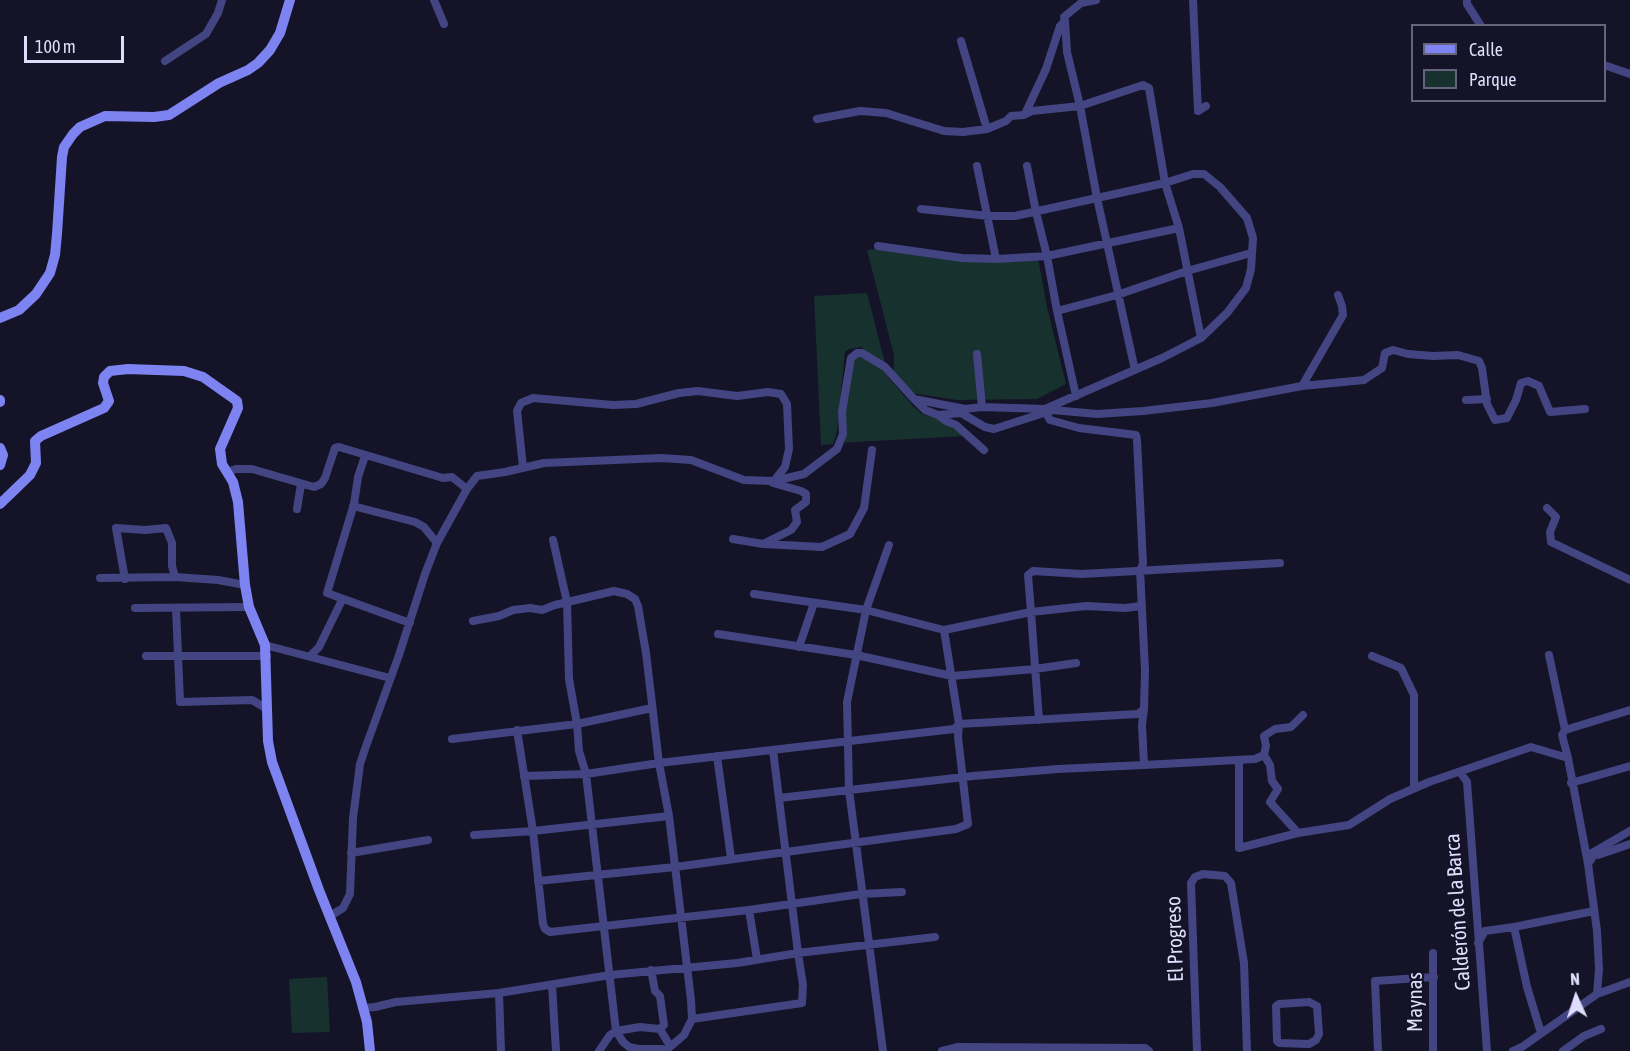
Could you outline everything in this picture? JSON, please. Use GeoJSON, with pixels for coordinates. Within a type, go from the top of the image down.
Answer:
{"type":"FeatureCollection","features":[{"type":"Feature","properties":{"kind":"street"},"geometry":{"type":"LineString","coordinates":[[165,62],[206,33],[218,13],[222,0]]}},
{"type":"Feature","properties":{"kind":"street"},"geometry":{"type":"LineString","coordinates":[[0,318],[19,310],[36,294],[50,273],[55,255],[62,157],[64,147],[73,134],[80,127],[105,116],[169,115],[219,82],[248,70],[270,50],[280,33],[290,0]]}},
{"type":"Feature","properties":{"kind":"street"},"geometry":{"type":"LineString","coordinates":[[434,0],[444,24]]}},
{"type":"Feature","properties":{"kind":"street"},"geometry":{"type":"LineString","coordinates":[[1096,0],[1081,3],[1064,17],[1067,52],[1080,106],[1117,295],[1135,370]]}},
{"type":"Feature","properties":{"kind":"street"},"geometry":{"type":"LineString","coordinates":[[1193,0],[1198,111],[1206,106]]}},
{"type":"Feature","properties":{"kind":"street"},"geometry":{"type":"LineString","coordinates":[[1467,0],[1467,4],[1480,24]]}},
{"type":"Feature","properties":{"kind":"street"},"geometry":{"type":"LineString","coordinates":[[1024,115],[1046,69],[1059,26],[1065,21]]}},
{"type":"Feature","properties":{"kind":"street"},"geometry":{"type":"LineString","coordinates":[[961,41],[987,129]]}},
{"type":"Feature","properties":{"kind":"street"},"geometry":{"type":"LineString","coordinates":[[1606,65],[1630,74]]}},
{"type":"Feature","properties":{"kind":"street"},"geometry":{"type":"LineString","coordinates":[[817,119],[860,111],[877,112],[918,121],[944,131],[963,132],[987,129],[1006,121],[1011,116],[1024,115],[1032,111],[1080,106],[1143,85],[1149,88],[1166,183],[1179,228],[1201,338]]}},
{"type":"Feature","properties":{"kind":"street"},"geometry":{"type":"LineString","coordinates":[[977,166],[996,259]]}},
{"type":"Feature","properties":{"kind":"street"},"geometry":{"type":"LineString","coordinates":[[1027,166],[1076,396]]}},
{"type":"Feature","properties":{"kind":"street"},"geometry":{"type":"LineString","coordinates":[[921,209],[989,216],[1015,216],[1166,183],[1193,174],[1204,174],[1220,187],[1247,218],[1253,238],[1251,269],[1246,288],[1227,313],[1201,338],[1045,411],[994,429],[985,427],[961,413],[938,415]]}},
{"type":"Feature","properties":{"kind":"street"},"geometry":{"type":"LineString","coordinates":[[878,246],[962,258],[1047,256],[1179,228]]}},
{"type":"Feature","properties":{"kind":"street"},"geometry":{"type":"LineString","coordinates":[[1057,311],[1117,295],[1187,271],[1251,253]]}},
{"type":"Feature","properties":{"kind":"street"},"geometry":{"type":"LineString","coordinates":[[1302,386],[1343,315],[1338,295]]}},
{"type":"Feature","properties":{"kind":"street"},"geometry":{"type":"LineString","coordinates":[[914,399],[965,409],[982,407],[1097,414],[1143,411],[1212,403],[1302,386],[1364,380],[1382,368],[1385,353],[1393,350],[1408,354],[1458,355],[1479,361],[1487,399],[1495,420],[1507,418],[1521,383],[1528,381],[1539,386],[1550,411],[1585,409]]}},
{"type":"Feature","properties":{"kind":"street"},"geometry":{"type":"LineString","coordinates":[[330,916],[343,908],[350,894],[353,818],[360,764],[410,623],[424,574],[437,543],[467,489],[477,476],[544,463],[661,458],[690,460],[744,480],[771,481],[804,474],[837,449],[843,434],[842,412],[853,355],[862,353],[873,358],[885,368],[925,410],[956,425],[984,450]]}},
{"type":"Feature","properties":{"kind":"street"},"geometry":{"type":"LineString","coordinates":[[977,354],[982,407]]}},
{"type":"Feature","properties":{"kind":"street"},"geometry":{"type":"LineString","coordinates":[[0,504],[30,475],[36,463],[35,441],[41,436],[104,408],[109,401],[103,383],[104,377],[110,371],[129,369],[184,371],[203,377],[237,401],[238,408],[220,449],[222,464],[233,482],[238,502],[249,607],[266,651],[268,741],[272,762],[356,982],[367,1022],[370,1051]]}},
{"type":"Feature","properties":{"kind":"street"},"geometry":{"type":"LineString","coordinates":[[524,467],[517,411],[521,403],[532,398],[613,405],[636,404],[679,393],[698,391],[737,396],[768,392],[781,394],[787,404],[789,449],[784,467],[771,481]]}},
{"type":"Feature","properties":{"kind":"street"},"geometry":{"type":"LineString","coordinates":[[1466,400],[1487,399]]}},
{"type":"Feature","properties":{"kind":"street"},"geometry":{"type":"LineString","coordinates":[[1045,411],[1050,420],[1079,428],[1136,435],[1143,564],[1140,570],[1145,670],[1142,725],[1144,765]]}},
{"type":"Feature","properties":{"kind":"street"},"geometry":{"type":"LineString","coordinates":[[227,472],[252,469],[314,487],[321,484],[325,478],[335,448],[339,447],[442,478],[452,477],[467,489]]}},
{"type":"Feature","properties":{"kind":"street"},"geometry":{"type":"LineString","coordinates":[[0,448],[3,455],[0,465]]}},
{"type":"Feature","properties":{"kind":"street"},"geometry":{"type":"LineString","coordinates":[[733,538],[764,544],[822,547],[850,534],[864,508],[872,450]]}},
{"type":"Feature","properties":{"kind":"street"},"geometry":{"type":"LineString","coordinates":[[365,456],[358,477],[353,506],[327,593],[410,623]]}},
{"type":"Feature","properties":{"kind":"street"},"geometry":{"type":"LineString","coordinates":[[764,544],[790,530],[796,522],[795,510],[806,502],[806,494],[801,490],[771,481]]}},
{"type":"Feature","properties":{"kind":"street"},"geometry":{"type":"LineString","coordinates":[[297,509],[302,484]]}},
{"type":"Feature","properties":{"kind":"street"},"geometry":{"type":"LineString","coordinates":[[353,506],[415,522],[424,527],[437,543]]}},
{"type":"Feature","properties":{"kind":"street"},"geometry":{"type":"LineString","coordinates":[[1547,508],[1556,517],[1550,532],[1551,542],[1630,580]]}},
{"type":"Feature","properties":{"kind":"street"},"geometry":{"type":"LineString","coordinates":[[125,579],[116,528],[145,530],[166,528],[172,543],[172,566],[175,577]]}},
{"type":"Feature","properties":{"kind":"street"},"geometry":{"type":"LineString","coordinates":[[473,621],[499,616],[513,610],[530,608],[542,610],[567,602],[614,591],[627,594],[635,599],[646,653],[659,763],[669,816],[689,967],[692,1019],[684,1035],[666,1050],[629,1047],[616,1031],[586,774],[579,751],[568,661],[567,602],[553,540]]}},
{"type":"Feature","properties":{"kind":"street"},"geometry":{"type":"LineString","coordinates":[[883,1051],[849,790],[847,702],[866,610],[889,545]]}},
{"type":"Feature","properties":{"kind":"street"},"geometry":{"type":"LineString","coordinates":[[1039,720],[1028,575],[1033,571],[1082,574],[1280,562]]}},
{"type":"Feature","properties":{"kind":"street"},"geometry":{"type":"LineString","coordinates":[[100,578],[175,577],[218,580],[245,585]]}},
{"type":"Feature","properties":{"kind":"street"},"geometry":{"type":"LineString","coordinates":[[754,594],[866,610],[944,630],[1031,612],[1086,606],[1142,606]]}},
{"type":"Feature","properties":{"kind":"street"},"geometry":{"type":"LineString","coordinates":[[310,656],[319,647],[342,600]]}},
{"type":"Feature","properties":{"kind":"street"},"geometry":{"type":"LineString","coordinates":[[800,646],[814,603]]}},
{"type":"Feature","properties":{"kind":"street"},"geometry":{"type":"LineString","coordinates":[[135,608],[249,607]]}},
{"type":"Feature","properties":{"kind":"street"},"geometry":{"type":"LineString","coordinates":[[176,608],[180,702],[252,700],[267,709]]}},
{"type":"Feature","properties":{"kind":"street"},"geometry":{"type":"LineString","coordinates":[[538,881],[675,867],[786,850],[855,844],[956,829],[968,824],[958,737],[959,724],[944,630]]}},
{"type":"Feature","properties":{"kind":"street"},"geometry":{"type":"LineString","coordinates":[[718,634],[856,655],[952,676],[1076,663]]}},
{"type":"Feature","properties":{"kind":"street"},"geometry":{"type":"LineString","coordinates":[[146,656],[266,651],[310,656],[390,678]]}},
{"type":"Feature","properties":{"kind":"street"},"geometry":{"type":"LineString","coordinates":[[1549,655],[1565,730],[1562,735],[1571,783],[1590,861],[1599,969],[1597,994]]}},
{"type":"Feature","properties":{"kind":"street"},"geometry":{"type":"LineString","coordinates":[[1372,657],[1401,668],[1414,695],[1414,788]]}},
{"type":"Feature","properties":{"kind":"street"},"geometry":{"type":"LineString","coordinates":[[452,739],[577,723],[652,708]]}},
{"type":"Feature","properties":{"kind":"street"},"geometry":{"type":"LineString","coordinates":[[524,776],[586,774],[717,756],[847,743],[954,729],[959,724],[1137,714],[1144,709]]}},
{"type":"Feature","properties":{"kind":"street"},"geometry":{"type":"LineString","coordinates":[[1565,730],[1630,710]]}},
{"type":"Feature","properties":{"kind":"street"},"geometry":{"type":"LineString","coordinates":[[1298,833],[1270,802],[1278,789],[1272,781],[1270,765],[1264,755],[1266,746],[1264,735],[1275,729],[1291,727],[1303,715]]}},
{"type":"Feature","properties":{"kind":"street"},"geometry":{"type":"LineString","coordinates":[[517,730],[545,928],[550,932],[749,910],[861,894],[902,892]]}},
{"type":"Feature","properties":{"kind":"street"},"geometry":{"type":"LineString","coordinates":[[1239,760],[1239,848],[1298,833],[1349,825],[1390,799],[1414,788],[1531,747],[1568,758]]}},
{"type":"Feature","properties":{"kind":"street"},"geometry":{"type":"LineString","coordinates":[[692,1019],[802,1003],[803,985],[773,750]]}},
{"type":"Feature","properties":{"kind":"street"},"geometry":{"type":"LineString","coordinates":[[779,798],[964,777],[1058,769],[1255,759],[1264,755]]}},
{"type":"Feature","properties":{"kind":"street"},"geometry":{"type":"LineString","coordinates":[[717,756],[731,858]]}},
{"type":"Feature","properties":{"kind":"street"},"geometry":{"type":"LineString","coordinates":[[1571,783],[1630,766]]}},
{"type":"Feature","properties":{"kind":"street","name":"Calderón de la Barca"},"geometry":{"type":"LineString","coordinates":[[1460,772],[1467,782],[1487,1051]]}},
{"type":"Feature","properties":{"kind":"street"},"geometry":{"type":"LineString","coordinates":[[474,835],[669,816]]}},
{"type":"Feature","properties":{"kind":"street"},"geometry":{"type":"LineString","coordinates":[[1590,861],[1592,853],[1630,831]]}},
{"type":"Feature","properties":{"kind":"street"},"geometry":{"type":"LineString","coordinates":[[351,853],[428,840]]}},
{"type":"Feature","properties":{"kind":"street"},"geometry":{"type":"LineString","coordinates":[[1590,861],[1630,844]]}},
{"type":"Feature","properties":{"kind":"street","name":"El Progreso"},"geometry":{"type":"LineString","coordinates":[[1197,1051],[1191,883],[1195,877],[1203,874],[1229,878],[1244,963],[1247,1051]]}},
{"type":"Feature","properties":{"kind":"street"},"geometry":{"type":"LineString","coordinates":[[749,910],[757,959]]}},
{"type":"Feature","properties":{"kind":"street"},"geometry":{"type":"LineString","coordinates":[[1478,943],[1485,931],[1594,910]]}},
{"type":"Feature","properties":{"kind":"street"},"geometry":{"type":"LineString","coordinates":[[1514,927],[1540,1033]]}},
{"type":"Feature","properties":{"kind":"street"},"geometry":{"type":"LineString","coordinates":[[362,1008],[375,1008],[396,1002],[500,993],[610,975],[737,963],[798,953],[935,937]]}},
{"type":"Feature","properties":{"kind":"street","name":"Maynas"},"geometry":{"type":"LineString","coordinates":[[1433,953],[1433,1051]]}},
{"type":"Feature","properties":{"kind":"street"},"geometry":{"type":"LineString","coordinates":[[651,970],[655,991],[660,996],[664,1025],[660,1029]]}},
{"type":"Feature","properties":{"kind":"street"},"geometry":{"type":"LineString","coordinates":[[1378,1051],[1376,981],[1434,977]]}},
{"type":"Feature","properties":{"kind":"street"},"geometry":{"type":"LineString","coordinates":[[1513,1051],[1597,994],[1630,982]]}},
{"type":"Feature","properties":{"kind":"street"},"geometry":{"type":"LineString","coordinates":[[552,985],[556,1051]]}},
{"type":"Feature","properties":{"kind":"street"},"geometry":{"type":"LineString","coordinates":[[500,993],[501,1051]]}},
{"type":"Feature","properties":{"kind":"street"},"geometry":{"type":"LineString","coordinates":[[1309,1002],[1317,1006],[1319,1034],[1309,1048],[1284,1045],[1277,1041],[1276,1011],[1279,1004],[1309,1002]]}},
{"type":"Feature","properties":{"kind":"street"},"geometry":{"type":"LineString","coordinates":[[599,1051],[610,1035],[616,1031],[640,1027],[660,1029]]}},
{"type":"Feature","properties":{"kind":"street"},"geometry":{"type":"LineString","coordinates":[[660,1029],[666,1050]]}},
{"type":"Feature","properties":{"kind":"street"},"geometry":{"type":"LineString","coordinates":[[1563,1051],[1584,1036],[1601,1029]]}},
{"type":"Feature","properties":{"kind":"street"},"geometry":{"type":"LineString","coordinates":[[942,1051],[958,1047],[1149,1050]]}},
{"type":"Feature","properties":{"kind":"green space"},"geometry":{"type":"Polygon","coordinates":[[[877,249],[934,258],[996,263],[1038,258],[1047,307],[1066,384],[1037,399],[957,400],[911,393],[894,375],[894,355],[867,250],[877,249]]]}},
{"type":"Feature","properties":{"kind":"green space"},"geometry":{"type":"Polygon","coordinates":[[[867,293],[886,367],[861,347],[845,352],[837,431],[833,444],[821,445],[814,296],[867,293]]]}},
{"type":"Feature","properties":{"kind":"green space"},"geometry":{"type":"Polygon","coordinates":[[[857,353],[880,368],[922,414],[939,419],[966,436],[837,443],[842,435],[850,357],[857,353]]]}},
{"type":"Feature","properties":{"kind":"green space"},"geometry":{"type":"Polygon","coordinates":[[[327,977],[330,1032],[292,1033],[289,979],[327,977]]]}}]}
